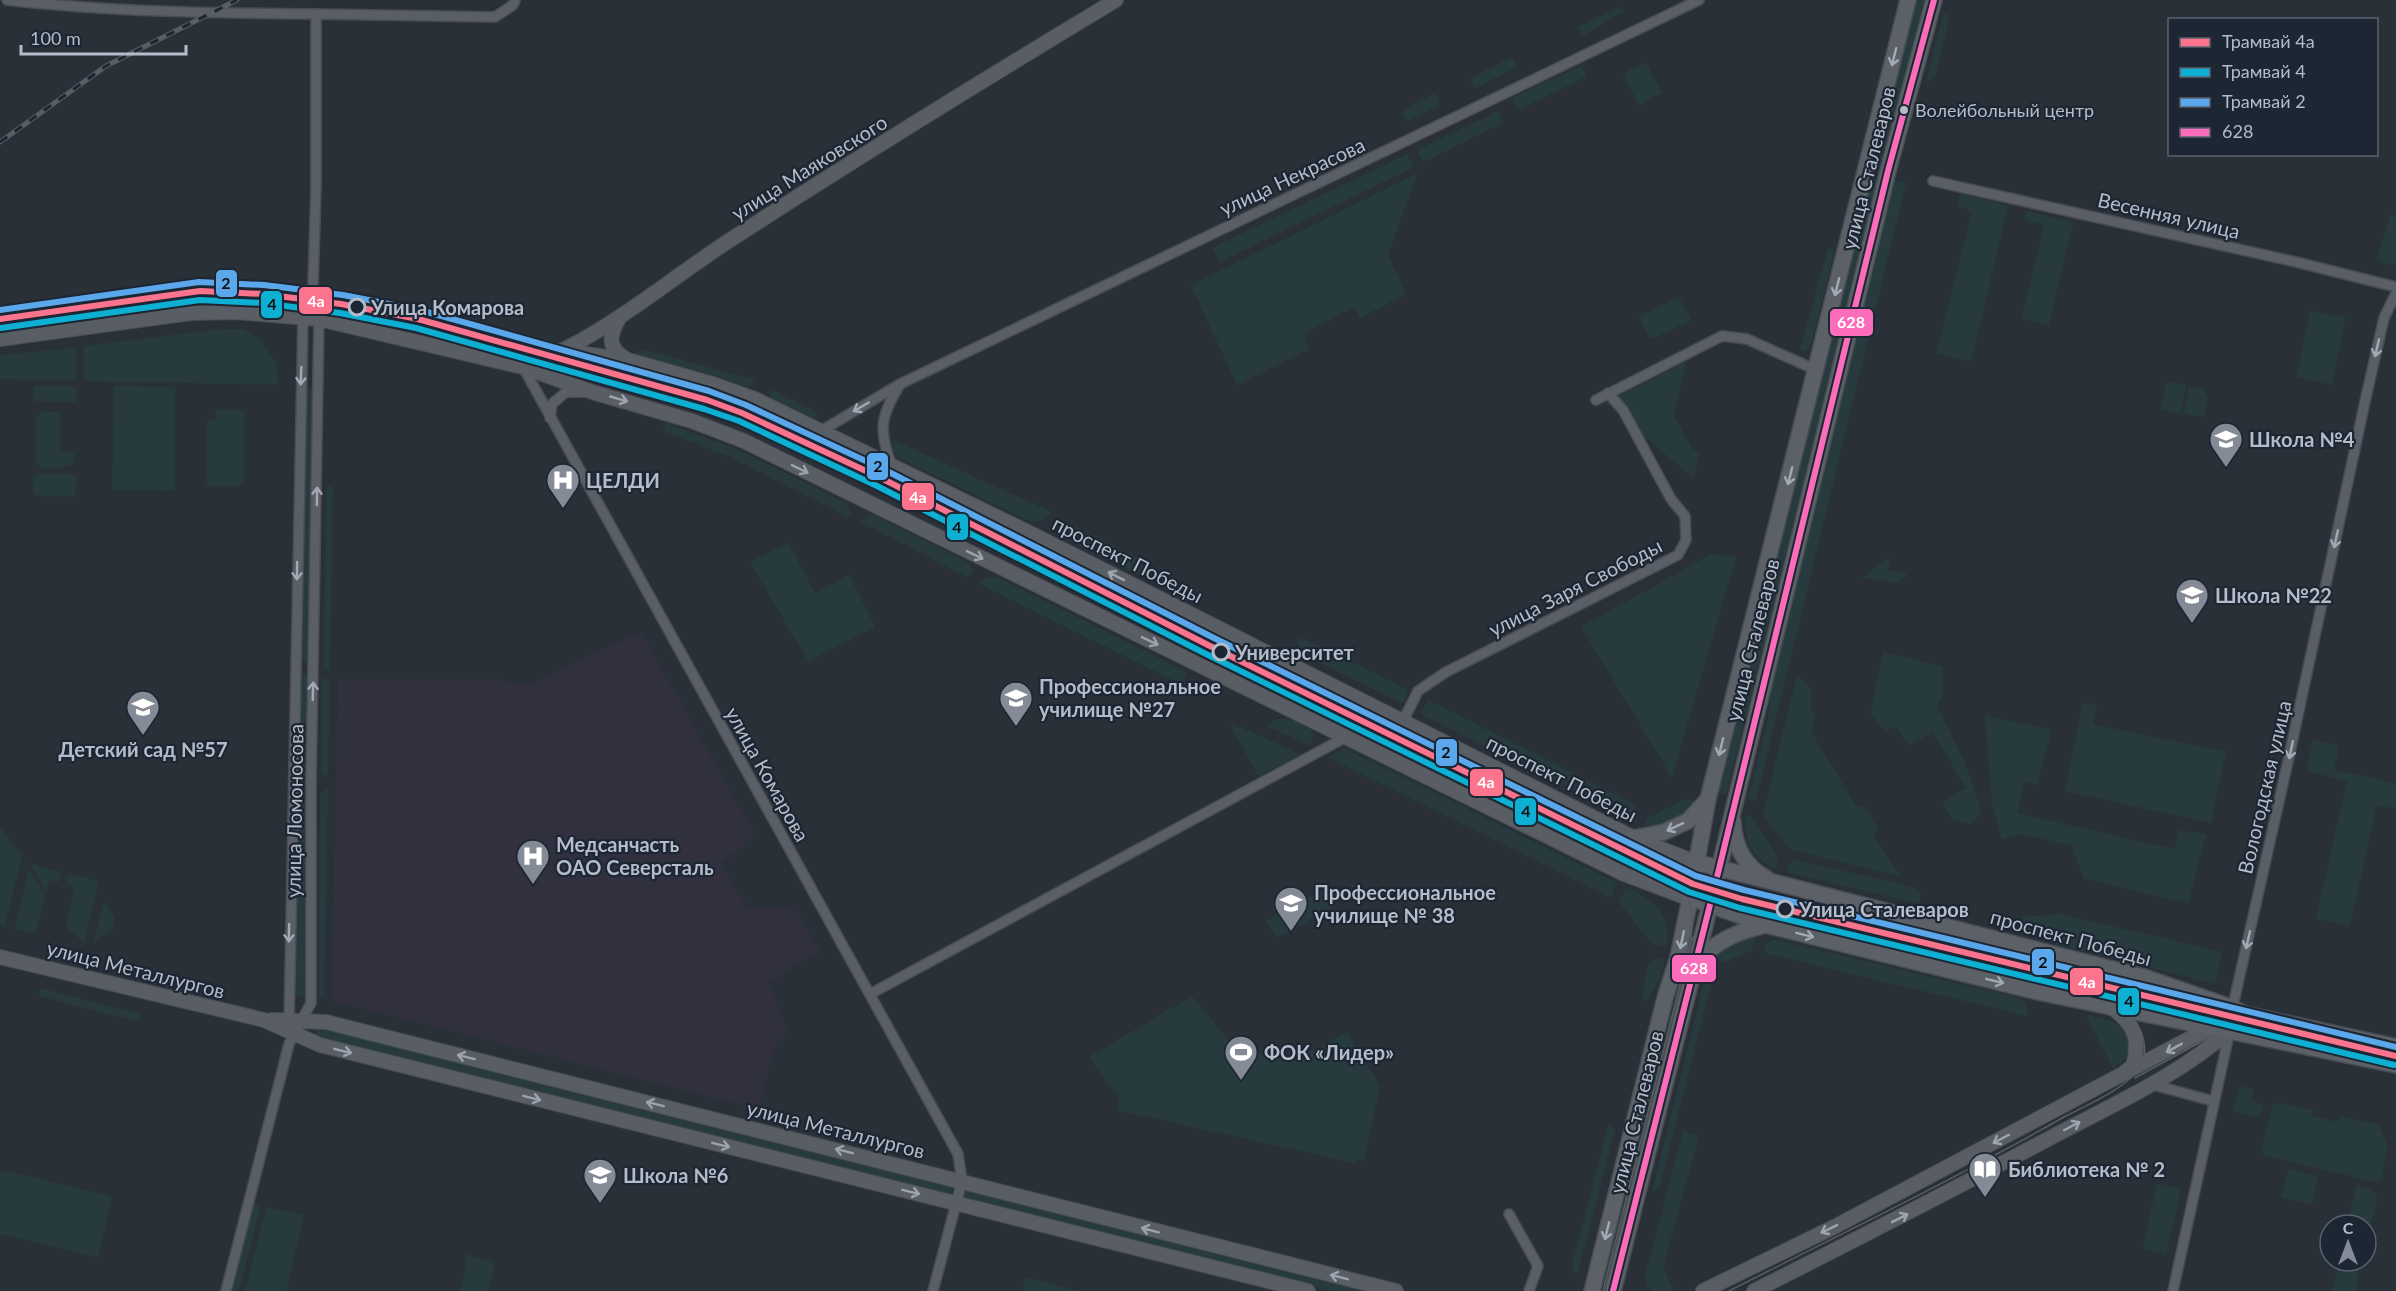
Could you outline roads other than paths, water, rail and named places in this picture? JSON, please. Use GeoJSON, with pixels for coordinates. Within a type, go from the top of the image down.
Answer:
{"type":"FeatureCollection","features":[{"type":"Feature","properties":{"kind":"main road","name":"улица Маяковского"},"geometry":{"type":"LineString","coordinates":[[524,367],[564,351],[598,333],[705,257],[781,208],[1116,0]]}},
{"type":"Feature","properties":{"kind":"main road","name":"улица Сталеваров"},"geometry":{"type":"LineString","coordinates":[[1592,1289],[1665,998],[1678,957],[1708,799],[1908,0]]}},
{"type":"Feature","properties":{"kind":"main road","name":"улица Сталеваров"},"geometry":{"type":"LineString","coordinates":[[1613,1291],[1719,869],[1888,171],[1934,0]]}},
{"type":"Feature","properties":{"kind":"main road","name":"проспект Победы"},"geometry":{"type":"LineString","coordinates":[[0,339],[191,314],[236,312],[311,318],[341,323],[524,367],[591,392],[692,421],[744,441],[1624,874],[1690,899],[1766,925],[2038,992],[2213,1026],[2235,1018],[2396,1047]]}},
{"type":"Feature","properties":{"kind":"main road"},"geometry":{"type":"LineString","coordinates":[[620,317],[613,328],[611,338],[617,354],[628,360]]}},
{"type":"Feature","properties":{"kind":"main road","name":"проспект Победы"},"geometry":{"type":"LineString","coordinates":[[564,351],[628,360],[713,384],[755,399],[891,464],[1634,838],[1695,862],[2147,978],[2182,990],[2235,1018],[2396,1065]]}},
{"type":"Feature","properties":{"kind":"main road"},"geometry":{"type":"LineString","coordinates":[[1634,838],[1664,832],[1688,821],[1708,799]]}},
{"type":"Feature","properties":{"kind":"main road"},"geometry":{"type":"LineString","coordinates":[[1733,806],[1734,833],[1740,854],[1758,874],[1777,883]]}},
{"type":"Feature","properties":{"kind":"main road"},"geometry":{"type":"LineString","coordinates":[[1696,962],[1714,945],[1737,932],[1766,925]]}},
{"type":"Feature","properties":{"kind":"main road","name":"улица Металлургов"},"geometry":{"type":"LineString","coordinates":[[0,957],[264,1020],[293,1029],[320,1045],[1308,1291]]}},
{"type":"Feature","properties":{"kind":"main road"},"geometry":{"type":"LineString","coordinates":[[2170,1019],[2178,1017],[2186,1010],[2186,997],[2182,990]]}},
{"type":"Feature","properties":{"kind":"main road"},"geometry":{"type":"LineString","coordinates":[[2109,1005],[2126,1018],[2136,1042],[2133,1066],[2117,1079]]}},
{"type":"Feature","properties":{"kind":"main road"},"geometry":{"type":"LineString","coordinates":[[1754,1291],[1929,1202],[2150,1084],[2214,1044],[2235,1018]]}},
{"type":"Feature","properties":{"kind":"main road","name":"улица Металлургов"},"geometry":{"type":"LineString","coordinates":[[293,1029],[326,1022],[1396,1291]]}},
{"type":"Feature","properties":{"kind":"main road"},"geometry":{"type":"LineString","coordinates":[[1703,1291],[1834,1227],[2117,1079],[2213,1026]]}},
{"type":"Feature","properties":{"kind":"street"},"geometry":{"type":"LineString","coordinates":[[7,0],[211,13],[495,16],[513,5],[515,0]]}},
{"type":"Feature","properties":{"kind":"street","name":"улица Некрасова"},"geometry":{"type":"LineString","coordinates":[[821,430],[900,384],[1699,0]]}},
{"type":"Feature","properties":{"kind":"street"},"geometry":{"type":"LineString","coordinates":[[311,318],[316,187],[316,14]]}},
{"type":"Feature","properties":{"kind":"street","name":"Весенняя улица"},"geometry":{"type":"LineString","coordinates":[[1933,181],[2292,261],[2396,287]]}},
{"type":"Feature","properties":{"kind":"street","name":"Вологодская улица"},"geometry":{"type":"LineString","coordinates":[[2173,1291],[2213,1101],[2235,1018],[2366,397],[2384,318],[2396,293]]}},
{"type":"Feature","properties":{"kind":"street","name":"улица Ломоносова"},"geometry":{"type":"LineString","coordinates":[[226,1291],[293,1029],[296,667],[311,318]]}},
{"type":"Feature","properties":{"kind":"street","name":"улица Ломоносова"},"geometry":{"type":"LineString","coordinates":[[293,1029],[310,1003],[314,667],[311,318]]}},
{"type":"Feature","properties":{"kind":"street"},"geometry":{"type":"LineString","coordinates":[[1596,400],[1722,336],[1747,339],[1816,370]]}},
{"type":"Feature","properties":{"kind":"street","name":"улица Комарова"},"geometry":{"type":"LineString","coordinates":[[524,367],[550,418],[958,1154],[962,1181],[933,1291]]}},
{"type":"Feature","properties":{"kind":"street"},"geometry":{"type":"LineString","coordinates":[[891,464],[881,428],[886,407],[900,384]]}},
{"type":"Feature","properties":{"kind":"street"},"geometry":{"type":"LineString","coordinates":[[550,418],[552,404],[566,392],[591,392]]}},
{"type":"Feature","properties":{"kind":"street","name":"улица Заря Свободы"},"geometry":{"type":"LineString","coordinates":[[1403,722],[1419,691],[1446,672],[1678,555],[1686,540],[1685,516],[1671,499],[1623,410],[1608,393]]}},
{"type":"Feature","properties":{"kind":"street"},"geometry":{"type":"LineString","coordinates":[[296,667],[314,667]]}},
{"type":"Feature","properties":{"kind":"street"},"geometry":{"type":"LineString","coordinates":[[870,994],[1346,737]]}},
{"type":"Feature","properties":{"kind":"street"},"geometry":{"type":"LineString","coordinates":[[2150,1084],[2213,1101]]}},
{"type":"Feature","properties":{"kind":"street"},"geometry":{"type":"LineString","coordinates":[[1509,1214],[1538,1266],[1529,1291]]}},
{"type":"Feature","properties":{"kind":"tram line","name":"2"},"geometry":{"type":"LineString","coordinates":[[0,310],[199,282],[264,285],[343,295],[420,310],[709,391],[746,405],[885,470],[1212,637],[1696,876],[1744,890],[2396,1047]]}},
{"type":"Feature","properties":{"kind":"tram line","name":"4а"},"geometry":{"type":"LineString","coordinates":[[0,319],[200,291],[263,294],[341,304],[418,319],[707,400],[742,413],[881,478],[1208,645],[1693,884],[1742,899],[2396,1056]]}},
{"type":"Feature","properties":{"kind":"tram line","name":"4"},"geometry":{"type":"LineString","coordinates":[[1,328],[200,300],[262,303],[340,313],[416,328],[704,409],[739,421],[877,486],[1204,653],[1689,892],[1740,908],[2394,1065]]}},
{"type":"Feature","properties":{"kind":"tram line"},"geometry":{"type":"LineString","coordinates":[[1603,1291],[1691,941],[1692,917],[1689,900],[1680,885],[1662,869]]}},
{"type":"Feature","properties":{"kind":"tram line"},"geometry":{"type":"LineString","coordinates":[[1691,941],[1708,919],[1714,915],[1727,909],[1747,905]]}},
{"type":"Feature","properties":{"kind":"tram line"},"geometry":{"type":"LineString","coordinates":[[1729,1291],[1898,1206],[2105,1096],[2126,1082],[2140,1067],[2144,1056],[2144,1046],[2138,1026],[2132,1017],[2109,994]]}},
{"type":"Feature","properties":{"kind":"tram line"},"geometry":{"type":"LineString","coordinates":[[2135,1078],[2217,1033],[2244,1022]]}},
{"type":"Feature","properties":{"kind":"railway"},"geometry":{"type":"LineString","coordinates":[[0,142],[106,66],[237,0]]}},
{"type":"Feature","properties":{"kind":"place","name":"Волейбольный центр"},"geometry":{"type":"Point","coordinates":[1904,110]}},
{"type":"Feature","properties":{"kind":"place","name":"Улица Комарова"},"geometry":{"type":"Point","coordinates":[357,307]}},
{"type":"Feature","properties":{"kind":"place","name":"Школа №4"},"geometry":{"type":"Point","coordinates":[2226,468]}},
{"type":"Feature","properties":{"kind":"place","name":"ЦЕЛДИ"},"geometry":{"type":"Point","coordinates":[563,509]}},
{"type":"Feature","properties":{"kind":"place","name":"Школа №22"},"geometry":{"type":"Point","coordinates":[2192,624]}},
{"type":"Feature","properties":{"kind":"place","name":"Университет"},"geometry":{"type":"Point","coordinates":[1221,652]}},
{"type":"Feature","properties":{"kind":"place","name":"Профессиональное училище №27"},"geometry":{"type":"Point","coordinates":[1016,727]}},
{"type":"Feature","properties":{"kind":"place","name":"Детский сад №57"},"geometry":{"type":"Point","coordinates":[143,736]}},
{"type":"Feature","properties":{"kind":"place","name":"Медсанчасть ОАО Северсталь"},"geometry":{"type":"Point","coordinates":[533,885]}},
{"type":"Feature","properties":{"kind":"place","name":"Улица Сталеваров"},"geometry":{"type":"Point","coordinates":[1785,909]}},
{"type":"Feature","properties":{"kind":"place","name":"Профессиональное училище № 38"},"geometry":{"type":"Point","coordinates":[1291,932]}},
{"type":"Feature","properties":{"kind":"place","name":"ФОК «Лидер»"},"geometry":{"type":"Point","coordinates":[1241,1081]}},
{"type":"Feature","properties":{"kind":"place","name":"Библиотека № 2"},"geometry":{"type":"Point","coordinates":[1985,1198]}},
{"type":"Feature","properties":{"kind":"place","name":"Школа №6"},"geometry":{"type":"Point","coordinates":[600,1204]}}]}
